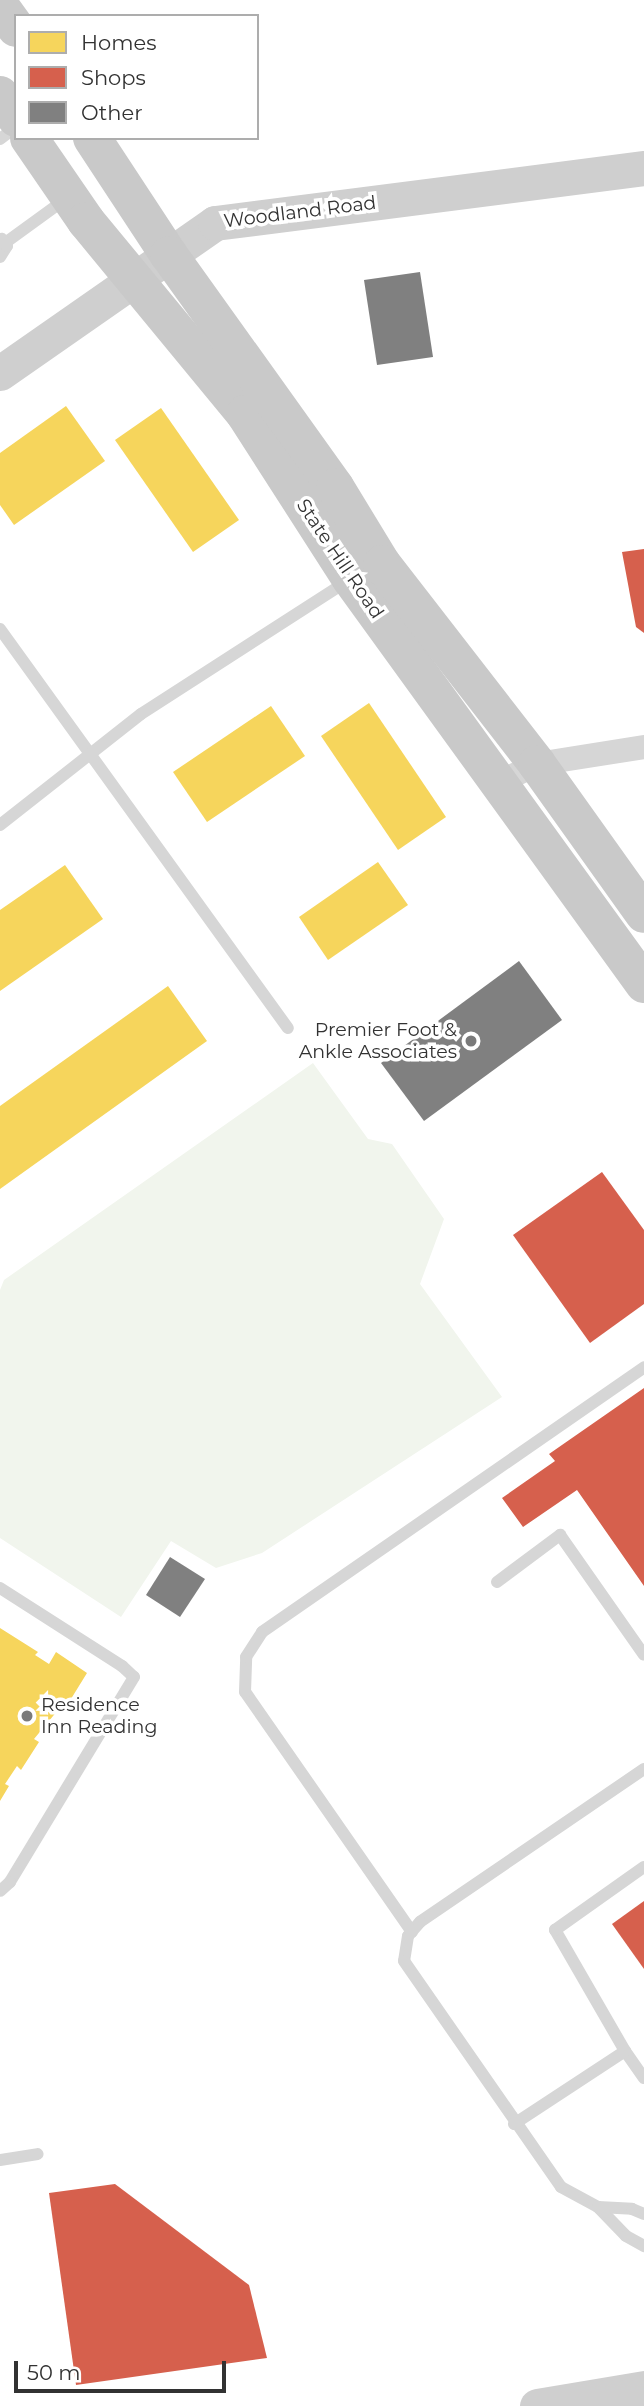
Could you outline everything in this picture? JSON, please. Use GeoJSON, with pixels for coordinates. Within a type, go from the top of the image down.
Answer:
{"type":"FeatureCollection","features":[{"type":"Feature","properties":{"kind":"main road"},"geometry":{"type":"LineString","coordinates":[[0,6],[14,26]]}},
{"type":"Feature","properties":{"kind":"main road"},"geometry":{"type":"LineString","coordinates":[[0,95],[14,115]]}},
{"type":"Feature","properties":{"kind":"main road","name":"State Hill Road"},"geometry":{"type":"LineString","coordinates":[[30,140],[69,197],[245,414],[367,572],[537,764],[644,914]]}},
{"type":"Feature","properties":{"kind":"main road","name":"State Hill Road"},"geometry":{"type":"LineString","coordinates":[[93,140],[169,255],[335,487],[367,572],[498,783],[644,984]]}},
{"type":"Feature","properties":{"kind":"street","name":"Woodland Road"},"geometry":{"type":"LineString","coordinates":[[1,369],[215,223],[644,168]]}},
{"type":"Feature","properties":{"kind":"street"},"geometry":{"type":"LineString","coordinates":[[498,783],[537,764],[644,747]]}},
{"type":"Feature","properties":{"kind":"street"},"geometry":{"type":"LineString","coordinates":[[537,2406],[644,2388]]}},
{"type":"Feature","properties":{"kind":"lane"},"geometry":{"type":"LineString","coordinates":[[0,257],[7,246],[2,239],[69,197]]}},
{"type":"Feature","properties":{"kind":"lane"},"geometry":{"type":"LineString","coordinates":[[0,825],[141,715],[367,572]]}},
{"type":"Feature","properties":{"kind":"lane"},"geometry":{"type":"LineString","coordinates":[[0,629],[288,1028]]}},
{"type":"Feature","properties":{"kind":"lane"},"geometry":{"type":"LineString","coordinates":[[412,1932],[245,1692],[246,1657],[262,1632],[644,1367]]}},
{"type":"Feature","properties":{"kind":"lane"},"geometry":{"type":"LineString","coordinates":[[497,1582],[560,1535],[644,1655]]}},
{"type":"Feature","properties":{"kind":"lane"},"geometry":{"type":"LineString","coordinates":[[0,1588],[122,1666],[134,1677],[10,1882],[0,1891]]}},
{"type":"Feature","properties":{"kind":"lane"},"geometry":{"type":"LineString","coordinates":[[644,1769],[420,1922],[408,1936],[404,1961],[514,2124],[561,2187],[597,2207],[626,2236],[644,2246]]}},
{"type":"Feature","properties":{"kind":"lane"},"geometry":{"type":"LineString","coordinates":[[644,1867],[555,1930],[625,2051],[644,2078]]}},
{"type":"Feature","properties":{"kind":"lane"},"geometry":{"type":"LineString","coordinates":[[514,2124],[625,2051]]}},
{"type":"Feature","properties":{"kind":"lane"},"geometry":{"type":"LineString","coordinates":[[0,2160],[38,2154]]}},
{"type":"Feature","properties":{"kind":"lane"},"geometry":{"type":"LineString","coordinates":[[597,2207],[632,2209],[644,2214]]}},
{"type":"Feature","properties":{"kind":"shaded area"},"geometry":{"type":"Polygon","coordinates":[[[313,1063],[368,1139],[392,1144],[444,1219],[420,1284],[502,1397],[262,1553],[216,1568],[171,1541],[121,1617],[0,1538],[0,1290],[4,1280],[313,1063]]]}},
{"type":"Feature","properties":{"kind":"building: Homes"},"geometry":{"type":"Polygon","coordinates":[[[66,406],[105,461],[14,525],[0,505],[0,453],[66,406]]]}},
{"type":"Feature","properties":{"kind":"building: Homes"},"geometry":{"type":"Polygon","coordinates":[[[161,408],[239,520],[193,552],[115,440],[161,408]]]}},
{"type":"Feature","properties":{"kind":"building: Homes"},"geometry":{"type":"Polygon","coordinates":[[[369,703],[446,817],[398,850],[321,736],[369,703]]]}},
{"type":"Feature","properties":{"kind":"building: Homes"},"geometry":{"type":"Polygon","coordinates":[[[271,706],[305,756],[207,822],[173,772],[271,706]]]}},
{"type":"Feature","properties":{"kind":"building: Homes"},"geometry":{"type":"Polygon","coordinates":[[[378,862],[408,905],[328,960],[299,917],[378,862]]]}},
{"type":"Feature","properties":{"kind":"building: Homes"},"geometry":{"type":"Polygon","coordinates":[[[65,865],[103,919],[0,991],[0,910],[65,865]]]}},
{"type":"Feature","properties":{"kind":"building: Homes"},"geometry":{"type":"Polygon","coordinates":[[[168,986],[207,1041],[0,1189],[0,1106],[168,986]]]}},
{"type":"Feature","properties":{"kind":"building: Homes","name":"Residence Inn Reading"},"geometry":{"type":"Polygon","coordinates":[[[0,1628],[38,1652],[35,1655],[49,1664],[56,1652],[87,1673],[66,1707],[58,1701],[55,1707],[58,1710],[34,1739],[39,1742],[21,1770],[17,1766],[5,1784],[9,1786],[0,1801],[0,1628]]]}},
{"type":"Feature","properties":{"kind":"building: Shops"},"geometry":{"type":"Polygon","coordinates":[[[644,549],[644,633],[636,627],[622,552],[644,549]]]}},
{"type":"Feature","properties":{"kind":"building: Shops"},"geometry":{"type":"Polygon","coordinates":[[[602,1172],[644,1230],[644,1304],[590,1343],[513,1235],[602,1172]]]}},
{"type":"Feature","properties":{"kind":"building: Shops"},"geometry":{"type":"Polygon","coordinates":[[[644,1388],[644,1586],[577,1490],[523,1527],[502,1498],[555,1461],[549,1454],[644,1388]]]}},
{"type":"Feature","properties":{"kind":"building: Shops"},"geometry":{"type":"Polygon","coordinates":[[[644,1901],[644,1969],[612,1924],[644,1901]]]}},
{"type":"Feature","properties":{"kind":"building: Shops"},"geometry":{"type":"Polygon","coordinates":[[[115,2184],[249,2285],[267,2358],[76,2385],[49,2193],[115,2184]]]}},
{"type":"Feature","properties":{"kind":"building: Other"},"geometry":{"type":"Polygon","coordinates":[[[420,272],[433,357],[377,365],[364,280],[420,272]]]}},
{"type":"Feature","properties":{"kind":"building: Other","name":"Premier Foot & Ankle Associates"},"geometry":{"type":"Polygon","coordinates":[[[519,961],[562,1020],[424,1121],[381,1063],[519,961]]]}},
{"type":"Feature","properties":{"kind":"building: Other"},"geometry":{"type":"Polygon","coordinates":[[[170,1557],[205,1579],[180,1617],[146,1595],[170,1557]]]}},
{"type":"Feature","properties":{"kind":"place","name":"Premier Foot & Ankle Associates"},"geometry":{"type":"Point","coordinates":[471,1041]}},
{"type":"Feature","properties":{"kind":"place","name":"Residence Inn Reading"},"geometry":{"type":"Point","coordinates":[27,1716]}}]}
